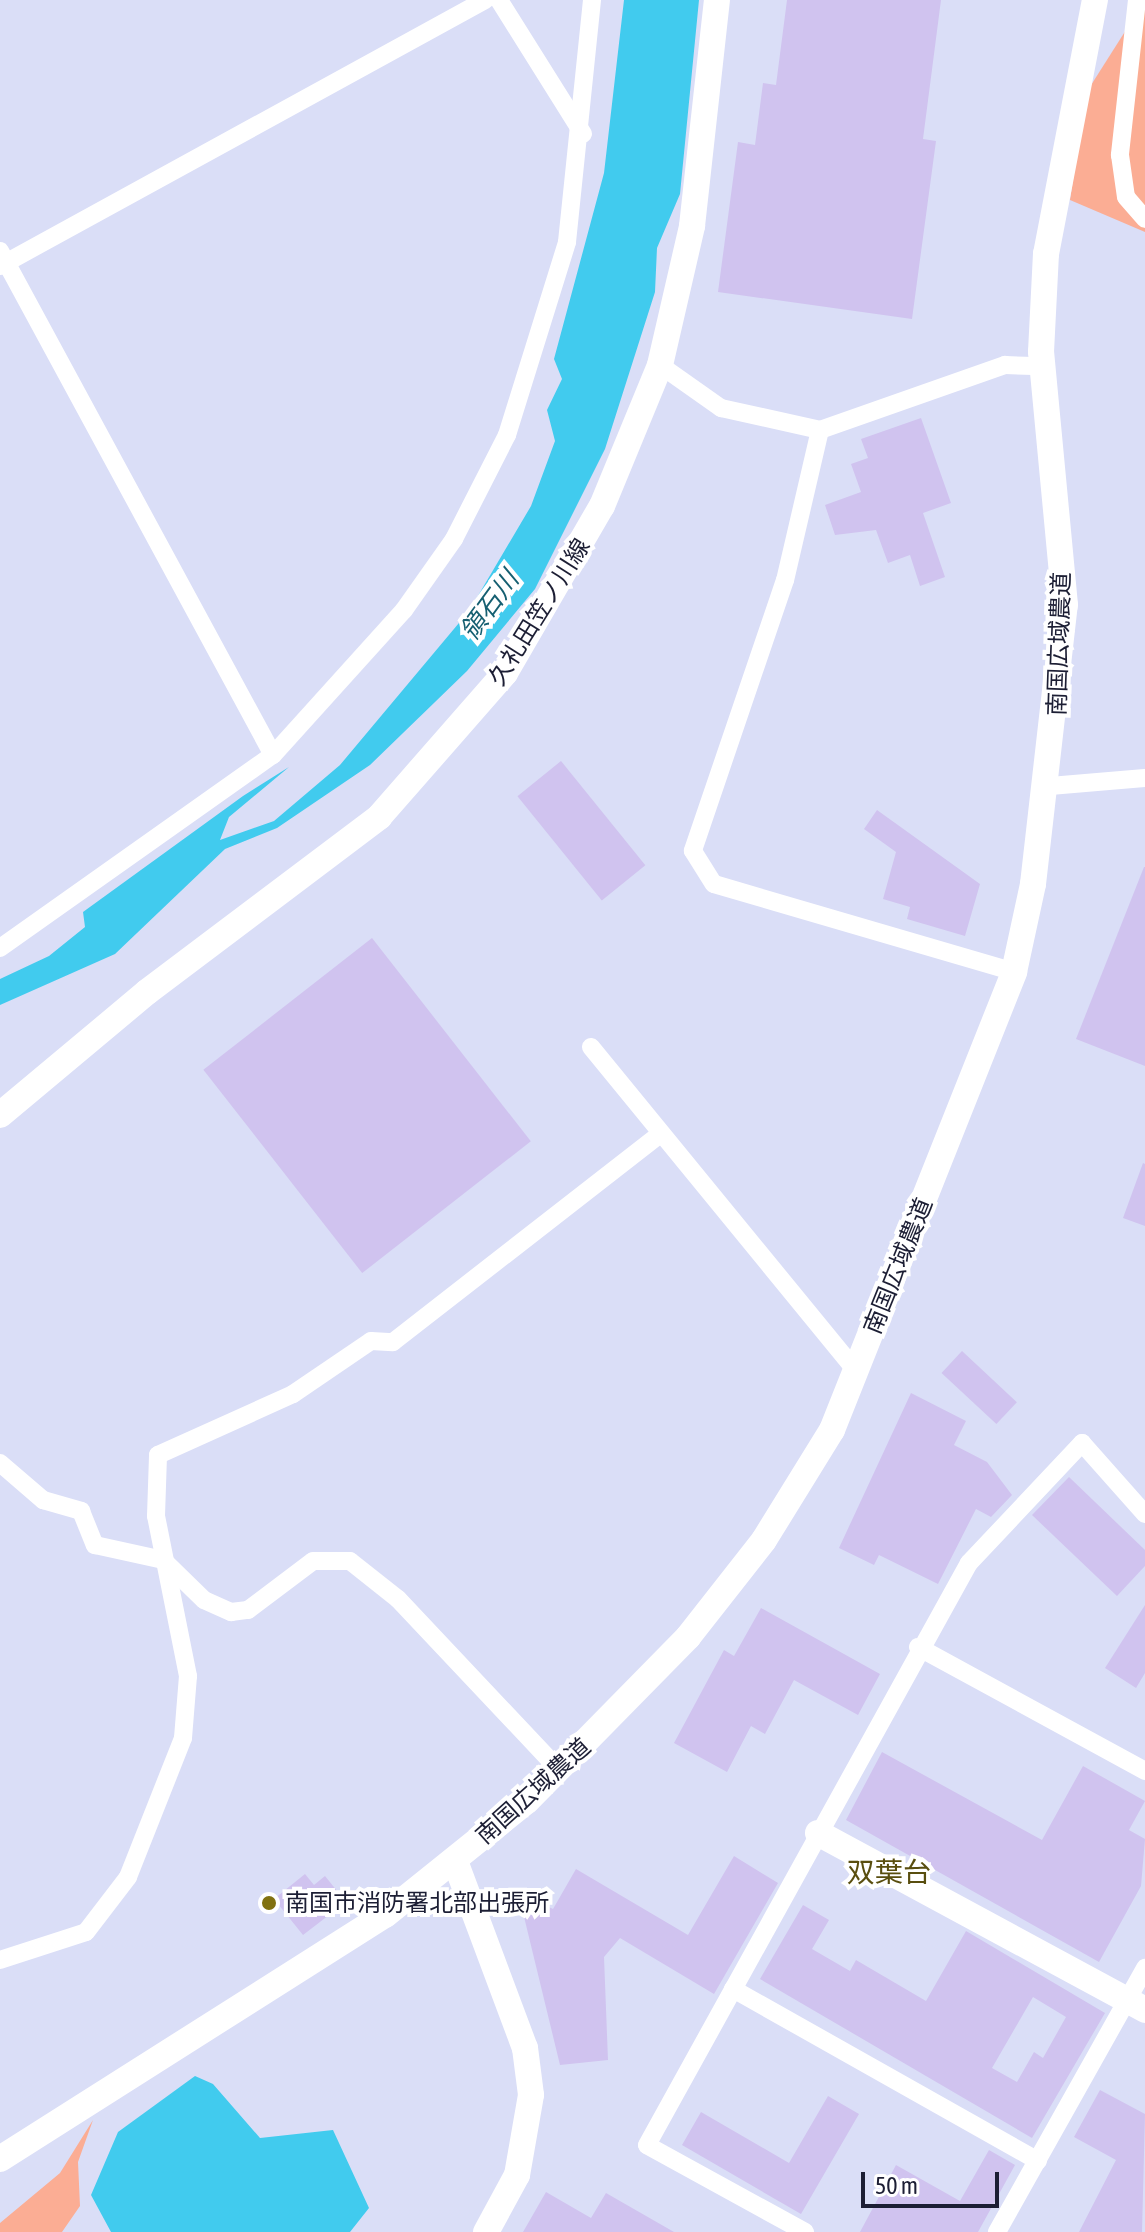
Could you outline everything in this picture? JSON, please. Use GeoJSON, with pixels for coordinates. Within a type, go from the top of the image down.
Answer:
{"type":"FeatureCollection","features":[{"type":"Feature","properties":{"kind":"street"},"geometry":{"type":"LineString","coordinates":[[273,755],[2,260],[485,0]]}},
{"type":"Feature","properties":{"kind":"street"},"geometry":{"type":"LineString","coordinates":[[499,0],[583,134]]}},
{"type":"Feature","properties":{"kind":"street"},"geometry":{"type":"LineString","coordinates":[[0,948],[273,755],[404,610],[454,539],[500,448],[567,242],[583,134],[592,0]]}},
{"type":"Feature","properties":{"kind":"street","name":"久礼田笠ノ川線"},"geometry":{"type":"LineString","coordinates":[[0,1115],[147,992],[367,826],[439,753],[505,673],[555,595],[602,506],[660,365],[692,226],[717,0]]}},
{"type":"Feature","properties":{"kind":"street","name":"南国広域農道"},"geometry":{"type":"LineString","coordinates":[[0,2159],[334,1948],[455,1861],[560,1771],[688,1637],[764,1540],[832,1430],[1014,972],[1050,786],[1065,605],[1043,366],[1055,182],[1095,0]]}},
{"type":"Feature","properties":{"kind":"street"},"geometry":{"type":"LineString","coordinates":[[1137,0],[1120,155],[1126,197],[1145,219]]}},
{"type":"Feature","properties":{"kind":"street"},"geometry":{"type":"LineString","coordinates":[[660,365],[721,408],[820,430],[1005,365],[1043,366]]}},
{"type":"Feature","properties":{"kind":"street"},"geometry":{"type":"LineString","coordinates":[[820,430],[785,580],[693,851],[714,884],[1014,972]]}},
{"type":"Feature","properties":{"kind":"street"},"geometry":{"type":"LineString","coordinates":[[1050,786],[1145,778]]}},
{"type":"Feature","properties":{"kind":"street"},"geometry":{"type":"LineString","coordinates":[[591,1047],[856,1371]]}},
{"type":"Feature","properties":{"kind":"street"},"geometry":{"type":"LineString","coordinates":[[0,1960],[86,1932],[149,1835],[190,1699],[185,1635],[163,1560],[158,1455],[293,1394],[371,1341],[393,1342],[660,1134]]}},
{"type":"Feature","properties":{"kind":"street"},"geometry":{"type":"LineString","coordinates":[[802,2231],[647,2145],[918,1647],[978,1552],[1082,1443],[1145,1514]]}},
{"type":"Feature","properties":{"kind":"street"},"geometry":{"type":"LineString","coordinates":[[0,1463],[43,1500],[81,1511],[95,1545],[163,1560],[204,1600],[231,1612],[248,1610],[313,1561],[350,1561],[398,1599],[560,1771]]}},
{"type":"Feature","properties":{"kind":"street"},"geometry":{"type":"LineString","coordinates":[[918,1647],[1145,1771]]}},
{"type":"Feature","properties":{"kind":"street"},"geometry":{"type":"LineString","coordinates":[[818,1833],[1136,2006]]}},
{"type":"Feature","properties":{"kind":"street"},"geometry":{"type":"LineString","coordinates":[[455,1861],[525,2048],[531,2095],[517,2175],[486,2232]]}},
{"type":"Feature","properties":{"kind":"street"},"geometry":{"type":"LineString","coordinates":[[997,2232],[1136,2006],[1145,1968]]}},
{"type":"Feature","properties":{"kind":"street"},"geometry":{"type":"LineString","coordinates":[[733,1989],[1038,2161]]}},
{"type":"Feature","properties":{"kind":"shaded area"},"geometry":{"type":"Polygon","coordinates":[[[1145,0],[1145,232],[1070,200],[1086,93],[1145,0]]]}},
{"type":"Feature","properties":{"kind":"shaded area"},"geometry":{"type":"Polygon","coordinates":[[[93,2120],[78,2162],[80,2206],[62,2232],[0,2232],[0,2223],[60,2173],[93,2120]]]}},
{"type":"Feature","properties":{"kind":"water","name":"領石川"},"geometry":{"type":"Polygon","coordinates":[[[624,0],[699,0],[680,194],[657,248],[655,292],[605,449],[535,589],[467,671],[370,765],[277,828],[225,849],[115,954],[0,1005],[0,979],[49,956],[85,927],[83,912],[243,796],[289,767],[229,817],[220,840],[274,821],[340,765],[469,611],[531,506],[555,441],[547,410],[562,379],[554,359],[604,173],[624,0]]]}},
{"type":"Feature","properties":{"kind":"water"},"geometry":{"type":"Polygon","coordinates":[[[195,2076],[213,2084],[260,2138],[333,2130],[369,2208],[350,2232],[111,2232],[91,2195],[118,2132],[195,2076]]]}},
{"type":"Feature","properties":{"kind":"building"},"geometry":{"type":"Polygon","coordinates":[[[787,0],[941,0],[923,139],[936,141],[912,319],[718,292],[738,142],[755,145],[763,83],[776,85],[787,0]]]}},
{"type":"Feature","properties":{"kind":"building"},"geometry":{"type":"Polygon","coordinates":[[[921,418],[951,503],[923,513],[945,577],[920,586],[910,555],[888,563],[876,530],[835,535],[825,505],[861,492],[851,464],[868,458],[861,439],[921,418]]]}},
{"type":"Feature","properties":{"kind":"building"},"geometry":{"type":"Polygon","coordinates":[[[561,761],[645,865],[602,900],[517,796],[561,761]]]}},
{"type":"Feature","properties":{"kind":"building"},"geometry":{"type":"Polygon","coordinates":[[[877,810],[980,884],[965,936],[907,919],[910,907],[883,899],[896,852],[864,829],[877,810]]]}},
{"type":"Feature","properties":{"kind":"building"},"geometry":{"type":"Polygon","coordinates":[[[1145,867],[1145,1066],[1076,1039],[1145,867]]]}},
{"type":"Feature","properties":{"kind":"building"},"geometry":{"type":"Polygon","coordinates":[[[372,938],[531,1141],[362,1273],[203,1070],[372,938]]]}},
{"type":"Feature","properties":{"kind":"building"},"geometry":{"type":"Polygon","coordinates":[[[1145,1164],[1145,1226],[1123,1218],[1145,1164]]]}},
{"type":"Feature","properties":{"kind":"building"},"geometry":{"type":"Polygon","coordinates":[[[962,1351],[1017,1402],[996,1424],[942,1373],[962,1351]]]}},
{"type":"Feature","properties":{"kind":"building"},"geometry":{"type":"Polygon","coordinates":[[[911,1393],[966,1421],[954,1445],[987,1462],[1012,1495],[991,1517],[976,1509],[938,1584],[879,1555],[874,1565],[839,1548],[911,1393]]]}},
{"type":"Feature","properties":{"kind":"building"},"geometry":{"type":"Polygon","coordinates":[[[1069,1477],[1145,1550],[1145,1566],[1117,1596],[1032,1515],[1069,1477]]]}},
{"type":"Feature","properties":{"kind":"building"},"geometry":{"type":"Polygon","coordinates":[[[1145,1605],[1145,1673],[1136,1688],[1105,1668],[1145,1605]]]}},
{"type":"Feature","properties":{"kind":"building"},"geometry":{"type":"Polygon","coordinates":[[[761,1608],[880,1674],[858,1715],[794,1680],[765,1734],[751,1726],[727,1772],[674,1743],[724,1650],[734,1656],[761,1608]]]}},
{"type":"Feature","properties":{"kind":"building"},"geometry":{"type":"Polygon","coordinates":[[[882,1752],[1042,1840],[1083,1766],[1145,1801],[1129,1830],[1145,1839],[1141,1886],[1099,1962],[846,1820],[882,1752]]]}},
{"type":"Feature","properties":{"kind":"building"},"geometry":{"type":"Polygon","coordinates":[[[734,1856],[778,1883],[714,1994],[620,1938],[604,1957],[608,2060],[560,2065],[518,1892],[553,1909],[576,1869],[688,1935],[734,1856]]]}},
{"type":"Feature","properties":{"kind":"building"},"geometry":{"type":"Polygon","coordinates":[[[305,1874],[314,1885],[325,1876],[346,1902],[303,1935],[274,1899],[305,1874]]]}},
{"type":"Feature","properties":{"kind":"building"},"geometry":{"type":"Polygon","coordinates":[[[803,1905],[829,1920],[812,1949],[850,1971],[856,1960],[926,2001],[966,1931],[1105,2013],[1032,2138],[760,1979],[803,1905]],[[1033,1997],[992,2068],[1017,2082],[1034,2052],[1043,2058],[1066,2017],[1033,1997]]]}},
{"type":"Feature","properties":{"kind":"building"},"geometry":{"type":"Polygon","coordinates":[[[1100,2090],[1145,2114],[1142,2232],[1079,2232],[1116,2160],[1074,2137],[1100,2090]]]}},
{"type":"Feature","properties":{"kind":"building"},"geometry":{"type":"Polygon","coordinates":[[[828,2096],[859,2114],[801,2214],[682,2145],[701,2112],[789,2163],[828,2096]]]}},
{"type":"Feature","properties":{"kind":"building"},"geometry":{"type":"Polygon","coordinates":[[[989,2150],[1015,2165],[978,2232],[860,2232],[896,2165],[960,2201],[989,2150]]]}},
{"type":"Feature","properties":{"kind":"building"},"geometry":{"type":"Polygon","coordinates":[[[546,2192],[591,2218],[606,2193],[674,2232],[523,2232],[546,2192]]]}},
{"type":"Feature","properties":{"kind":"place","name":"南国市消防署北部出張所"},"geometry":{"type":"Point","coordinates":[269,1903]}},
{"type":"Feature","properties":{"kind":"district","name":"双葉台"},"geometry":{"type":"Point","coordinates":[889,1872]}}]}
